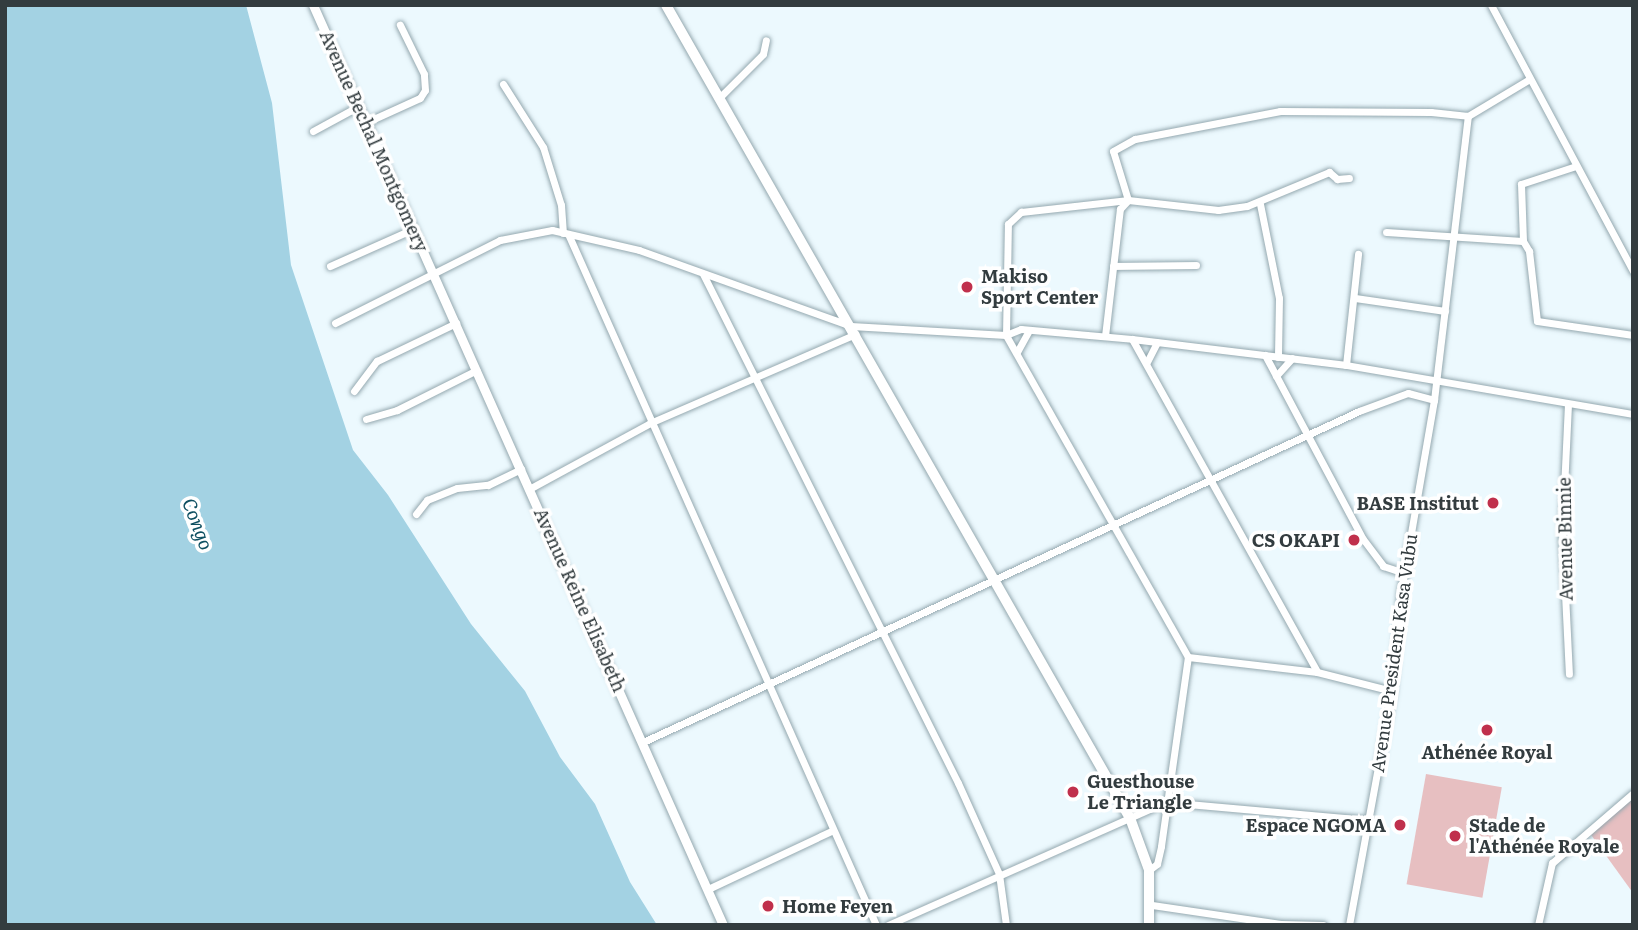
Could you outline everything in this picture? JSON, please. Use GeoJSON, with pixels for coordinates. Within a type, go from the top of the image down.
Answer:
{"type":"FeatureCollection","features":[{"type":"Feature","properties":{"kind":"main road"},"geometry":{"type":"LineString","coordinates":[[666,5],[1130,818],[1149,870],[1152,905],[1149,925]]}},
{"type":"Feature","properties":{"kind":"street","name":"Avenue Bechal Montgomery"},"geometry":{"type":"LineString","coordinates":[[313,5],[436,276]]}},
{"type":"Feature","properties":{"kind":"street"},"geometry":{"type":"LineString","coordinates":[[1491,5],[1528,80],[1633,271]]}},
{"type":"Feature","properties":{"kind":"street"},"geometry":{"type":"LineString","coordinates":[[367,122],[420,97],[425,90],[424,74],[400,25]]}},
{"type":"Feature","properties":{"kind":"street"},"geometry":{"type":"LineString","coordinates":[[719,98],[763,54],[766,40]]}},
{"type":"Feature","properties":{"kind":"street"},"geometry":{"type":"LineString","coordinates":[[1128,200],[1113,151],[1159,133],[1280,111],[1404,111],[1468,117],[1528,80]]}},
{"type":"Feature","properties":{"kind":"street"},"geometry":{"type":"LineString","coordinates":[[503,84],[543,147],[561,205],[566,235],[831,831],[876,925]]}},
{"type":"Feature","properties":{"kind":"street"},"geometry":{"type":"LineString","coordinates":[[313,131],[359,106]]}},
{"type":"Feature","properties":{"kind":"street","name":"Avenue President Kasa Vubu"},"geometry":{"type":"LineString","coordinates":[[1349,925],[1392,691],[1404,573],[1434,400],[1451,237],[1468,117]]}},
{"type":"Feature","properties":{"kind":"street"},"geometry":{"type":"LineString","coordinates":[[1576,166],[1521,184],[1523,241],[1530,251],[1537,321],[1633,335]]}},
{"type":"Feature","properties":{"kind":"street"},"geometry":{"type":"LineString","coordinates":[[1149,870],[1157,864],[1161,846],[1188,657],[1006,335],[1006,241],[1011,219],[1058,205],[1092,206],[1128,200],[1218,210],[1261,204],[1329,172],[1336,179],[1349,178]]}},
{"type":"Feature","properties":{"kind":"street"},"geometry":{"type":"LineString","coordinates":[[1105,336],[1119,209],[1128,200]]}},
{"type":"Feature","properties":{"kind":"street"},"geometry":{"type":"LineString","coordinates":[[1261,204],[1279,298],[1278,356]]}},
{"type":"Feature","properties":{"kind":"street"},"geometry":{"type":"LineString","coordinates":[[330,265],[413,229]]}},
{"type":"Feature","properties":{"kind":"street"},"geometry":{"type":"LineString","coordinates":[[335,323],[436,276],[500,240],[542,231],[639,250],[853,330],[1006,335],[1029,330],[1105,336],[1346,365],[1633,414]]}},
{"type":"Feature","properties":{"kind":"street"},"geometry":{"type":"LineString","coordinates":[[1386,232],[1523,241]]}},
{"type":"Feature","properties":{"kind":"street"},"geometry":{"type":"LineString","coordinates":[[1346,365],[1358,254]]}},
{"type":"Feature","properties":{"kind":"street"},"geometry":{"type":"LineString","coordinates":[[1113,266],[1196,265]]}},
{"type":"Feature","properties":{"kind":"street"},"geometry":{"type":"LineString","coordinates":[[703,274],[999,874],[1006,925]]}},
{"type":"Feature","properties":{"kind":"street","name":"Avenue Reine Elisabeth"},"geometry":{"type":"LineString","coordinates":[[436,276],[723,925]]}},
{"type":"Feature","properties":{"kind":"street"},"geometry":{"type":"LineString","coordinates":[[1355,298],[1445,311]]}},
{"type":"Feature","properties":{"kind":"street"},"geometry":{"type":"LineString","coordinates":[[354,391],[377,361],[456,323]]}},
{"type":"Feature","properties":{"kind":"street"},"geometry":{"type":"LineString","coordinates":[[531,488],[650,423],[753,379],[853,330]]}},
{"type":"Feature","properties":{"kind":"street"},"geometry":{"type":"LineString","coordinates":[[1017,352],[1029,330]]}},
{"type":"Feature","properties":{"kind":"street"},"geometry":{"type":"LineString","coordinates":[[1132,339],[1317,672]]}},
{"type":"Feature","properties":{"kind":"street"},"geometry":{"type":"LineString","coordinates":[[1147,362],[1157,342]]}},
{"type":"Feature","properties":{"kind":"street"},"geometry":{"type":"LineString","coordinates":[[1265,355],[1363,539],[1383,566],[1404,573]]}},
{"type":"Feature","properties":{"kind":"street"},"geometry":{"type":"LineString","coordinates":[[1276,376],[1292,358]]}},
{"type":"Feature","properties":{"kind":"street"},"geometry":{"type":"LineString","coordinates":[[366,419],[397,410],[477,370]]}},
{"type":"Feature","properties":{"kind":"street"},"geometry":{"type":"LineString","coordinates":[[643,742],[1114,526],[1306,434],[1408,393],[1434,400]]}},
{"type":"Feature","properties":{"kind":"street","name":"Avenue Binnie"},"geometry":{"type":"LineString","coordinates":[[1568,404],[1562,533],[1569,674]]}},
{"type":"Feature","properties":{"kind":"street"},"geometry":{"type":"LineString","coordinates":[[416,514],[427,500],[457,488],[488,485],[521,469]]}},
{"type":"Feature","properties":{"kind":"street"},"geometry":{"type":"LineString","coordinates":[[1188,657],[1317,672],[1392,691]]}},
{"type":"Feature","properties":{"kind":"street"},"geometry":{"type":"LineString","coordinates":[[1538,925],[1552,863],[1633,793]]}},
{"type":"Feature","properties":{"kind":"street"},"geometry":{"type":"LineString","coordinates":[[888,925],[1166,802],[1367,820]]}},
{"type":"Feature","properties":{"kind":"street"},"geometry":{"type":"LineString","coordinates":[[708,889],[831,831]]}},
{"type":"Feature","properties":{"kind":"street"},"geometry":{"type":"LineString","coordinates":[[1152,905],[1281,924],[1323,925]]}},
{"type":"Feature","properties":{"kind":"shaded area","name":"Stade de l'Athénée Royale"},"geometry":{"type":"Polygon","coordinates":[[[1426,774],[1502,787],[1482,898],[1407,884],[1426,774]]]}},
{"type":"Feature","properties":{"kind":"shaded area"},"geometry":{"type":"Polygon","coordinates":[[[1633,799],[1633,893],[1589,832],[1633,799]]]}},
{"type":"Feature","properties":{"kind":"water","name":"Congo"},"geometry":{"type":"Polygon","coordinates":[[[5,5],[246,5],[272,103],[291,265],[353,450],[388,495],[471,624],[525,691],[560,757],[595,804],[630,882],[657,925],[5,925],[5,5]]]}},
{"type":"Feature","properties":{"kind":"place","name":"Makiso Sport Center"},"geometry":{"type":"Point","coordinates":[967,287]}},
{"type":"Feature","properties":{"kind":"place","name":"BASE Institut"},"geometry":{"type":"Point","coordinates":[1493,503]}},
{"type":"Feature","properties":{"kind":"place","name":"CS OKAPI"},"geometry":{"type":"Point","coordinates":[1354,540]}},
{"type":"Feature","properties":{"kind":"place","name":"Athénée Royal"},"geometry":{"type":"Point","coordinates":[1487,730]}},
{"type":"Feature","properties":{"kind":"place","name":"Guesthouse Le Triangle"},"geometry":{"type":"Point","coordinates":[1073,792]}},
{"type":"Feature","properties":{"kind":"place","name":"Espace NGOMA"},"geometry":{"type":"Point","coordinates":[1400,825]}},
{"type":"Feature","properties":{"kind":"place","name":"Stade de l'Athénée Royale"},"geometry":{"type":"Point","coordinates":[1455,836]}},
{"type":"Feature","properties":{"kind":"place","name":"Home Feyen"},"geometry":{"type":"Point","coordinates":[768,906]}}]}
